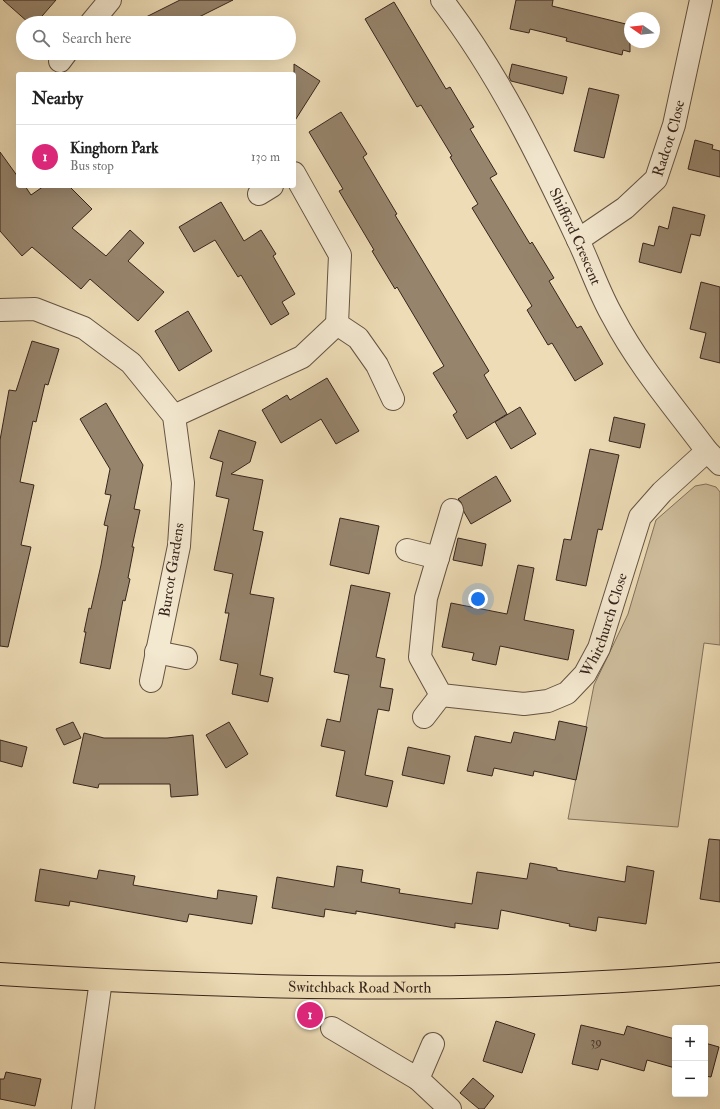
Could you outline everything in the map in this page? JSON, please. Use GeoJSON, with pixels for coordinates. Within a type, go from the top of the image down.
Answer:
{"type":"FeatureCollection","features":[{"type":"Feature","properties":{"kind":"main road","name":"Switchback Road North"},"geometry":{"type":"LineString","coordinates":[[0,974],[221,985],[450,988],[679,978],[720,974]]}},
{"type":"Feature","properties":{"kind":"street"},"geometry":{"type":"LineString","coordinates":[[97,16],[110,0]]}},
{"type":"Feature","properties":{"kind":"street","name":"Shifford Crescent"},"geometry":{"type":"LineString","coordinates":[[442,0],[474,42],[531,142],[578,240],[612,317],[637,357],[714,457]]}},
{"type":"Feature","properties":{"kind":"street","name":"Radcot Close"},"geometry":{"type":"LineString","coordinates":[[578,240],[625,208],[656,179],[674,125],[701,0]]}},
{"type":"Feature","properties":{"kind":"street"},"geometry":{"type":"LineString","coordinates":[[0,310],[35,310],[84,328],[131,363],[174,416],[302,357],[338,324],[340,254],[296,177]]}},
{"type":"Feature","properties":{"kind":"street"},"geometry":{"type":"LineString","coordinates":[[338,324],[358,338],[377,365],[393,399]]}},
{"type":"Feature","properties":{"kind":"street","name":"Burcot Gardens"},"geometry":{"type":"LineString","coordinates":[[151,681],[179,546],[183,483],[174,416]]}},
{"type":"Feature","properties":{"kind":"street","name":"Whitchurch Close"},"geometry":{"type":"LineString","coordinates":[[441,695],[524,704],[548,701],[566,693],[585,674],[599,648],[640,517],[662,492],[714,457]]}},
{"type":"Feature","properties":{"kind":"street"},"geometry":{"type":"LineString","coordinates":[[424,717],[441,695],[420,657],[426,598],[452,510]]}},
{"type":"Feature","properties":{"kind":"street"},"geometry":{"type":"LineString","coordinates":[[407,550],[438,558]]}},
{"type":"Feature","properties":{"kind":"street"},"geometry":{"type":"LineString","coordinates":[[156,652],[186,658]]}},
{"type":"Feature","properties":{"kind":"street"},"geometry":{"type":"LineString","coordinates":[[83,1109],[100,980]]}},
{"type":"Feature","properties":{"kind":"street"},"geometry":{"type":"LineString","coordinates":[[332,1028],[418,1079],[450,1109]]}},
{"type":"Feature","properties":{"kind":"street"},"geometry":{"type":"LineString","coordinates":[[418,1079],[433,1044]]}},
{"type":"Feature","properties":{"kind":"shaded area"},"geometry":{"type":"Polygon","coordinates":[[[706,484],[716,487],[720,492],[720,645],[704,643],[678,827],[568,819],[594,685],[628,614],[656,520],[695,486],[706,484]]]}},
{"type":"Feature","properties":{"kind":"building"},"geometry":{"type":"Polygon","coordinates":[[[3,0],[56,0],[42,16],[21,16],[3,0]]]}},
{"type":"Feature","properties":{"kind":"building"},"geometry":{"type":"Polygon","coordinates":[[[180,0],[233,0],[201,16],[148,16],[180,0]]]}},
{"type":"Feature","properties":{"kind":"building"},"geometry":{"type":"Polygon","coordinates":[[[516,0],[553,0],[552,6],[624,24],[624,48],[630,48],[630,52],[623,50],[622,55],[566,41],[567,38],[530,29],[529,33],[510,29],[516,0]]]}},
{"type":"Feature","properties":{"kind":"building"},"geometry":{"type":"Polygon","coordinates":[[[394,2],[446,89],[450,87],[474,127],[470,129],[497,174],[490,178],[530,244],[532,242],[554,278],[549,281],[577,328],[581,326],[603,364],[575,381],[552,343],[548,345],[527,310],[532,306],[472,208],[478,204],[450,157],[452,156],[421,105],[417,107],[365,19],[394,2]]]}},
{"type":"Feature","properties":{"kind":"building"},"geometry":{"type":"Polygon","coordinates":[[[294,64],[320,81],[296,119],[296,72],[294,72],[294,64]]]}},
{"type":"Feature","properties":{"kind":"building"},"geometry":{"type":"Polygon","coordinates":[[[512,64],[567,77],[563,94],[511,81],[509,77],[512,64]]]}},
{"type":"Feature","properties":{"kind":"building"},"geometry":{"type":"Polygon","coordinates":[[[589,88],[619,95],[604,158],[574,151],[589,88]]]}},
{"type":"Feature","properties":{"kind":"building"},"geometry":{"type":"Polygon","coordinates":[[[341,112],[367,154],[363,157],[397,214],[395,215],[489,371],[484,375],[507,414],[467,439],[453,415],[457,412],[433,373],[444,366],[397,287],[395,289],[372,251],[374,250],[339,191],[343,189],[309,132],[341,112]]]}},
{"type":"Feature","properties":{"kind":"building"},"geometry":{"type":"Polygon","coordinates":[[[695,140],[713,145],[712,149],[720,151],[720,177],[688,169],[695,140]]]}},
{"type":"Feature","properties":{"kind":"building"},"geometry":{"type":"Polygon","coordinates":[[[0,152],[16,174],[16,188],[26,188],[31,195],[41,188],[71,188],[92,209],[72,228],[106,256],[130,230],[144,243],[128,261],[164,292],[138,321],[90,279],[81,289],[32,247],[22,256],[0,231],[0,152]]]}},
{"type":"Feature","properties":{"kind":"building"},"geometry":{"type":"Polygon","coordinates":[[[221,202],[244,241],[261,230],[276,254],[273,256],[295,294],[282,302],[289,314],[271,325],[241,275],[238,277],[215,240],[194,252],[179,227],[221,202]]]}},
{"type":"Feature","properties":{"kind":"building"},"geometry":{"type":"Polygon","coordinates":[[[673,207],[705,215],[700,236],[691,234],[681,273],[639,262],[643,243],[654,246],[659,226],[668,229],[673,207]]]}},
{"type":"Feature","properties":{"kind":"building"},"geometry":{"type":"Polygon","coordinates":[[[701,282],[720,287],[720,363],[700,358],[706,333],[690,329],[701,282]]]}},
{"type":"Feature","properties":{"kind":"building"},"geometry":{"type":"Polygon","coordinates":[[[188,311],[212,351],[179,371],[155,331],[188,311]]]}},
{"type":"Feature","properties":{"kind":"building"},"geometry":{"type":"Polygon","coordinates":[[[32,341],[59,349],[48,385],[45,384],[36,422],[33,421],[20,482],[34,485],[21,545],[31,547],[8,647],[0,646],[0,440],[9,390],[16,391],[32,341]]]}},
{"type":"Feature","properties":{"kind":"building"},"geometry":{"type":"Polygon","coordinates":[[[327,378],[359,431],[336,444],[321,419],[281,443],[262,410],[287,395],[290,400],[327,378]]]}},
{"type":"Feature","properties":{"kind":"building"},"geometry":{"type":"Polygon","coordinates":[[[106,403],[143,465],[134,509],[140,510],[132,547],[134,547],[128,578],[130,579],[125,601],[123,600],[110,669],[80,663],[89,608],[91,609],[101,565],[108,526],[104,525],[111,495],[105,494],[110,469],[80,419],[106,403]]]}},
{"type":"Feature","properties":{"kind":"building"},"geometry":{"type":"Polygon","coordinates":[[[520,407],[536,434],[511,449],[495,422],[520,407]]]}},
{"type":"Feature","properties":{"kind":"building"},"geometry":{"type":"Polygon","coordinates":[[[614,417],[645,424],[640,448],[609,441],[614,417]]]}},
{"type":"Feature","properties":{"kind":"building"},"geometry":{"type":"Polygon","coordinates":[[[219,430],[256,442],[250,462],[231,474],[263,480],[253,530],[263,532],[250,594],[274,598],[260,675],[273,678],[268,702],[232,694],[238,664],[220,660],[229,613],[225,613],[233,574],[214,570],[229,499],[216,496],[223,462],[210,458],[219,430]]]}},
{"type":"Feature","properties":{"kind":"building"},"geometry":{"type":"Polygon","coordinates":[[[590,449],[619,455],[602,530],[598,529],[586,586],[556,580],[564,539],[571,540],[590,449]]]}},
{"type":"Feature","properties":{"kind":"building"},"geometry":{"type":"Polygon","coordinates":[[[496,476],[511,501],[471,524],[464,512],[461,502],[458,499],[496,476]]]}},
{"type":"Feature","properties":{"kind":"building"},"geometry":{"type":"Polygon","coordinates":[[[340,518],[379,526],[369,574],[330,565],[340,518]]]}},
{"type":"Feature","properties":{"kind":"building"},"geometry":{"type":"Polygon","coordinates":[[[458,538],[486,544],[482,566],[453,560],[458,538]]]}},
{"type":"Feature","properties":{"kind":"building"},"geometry":{"type":"Polygon","coordinates":[[[518,565],[534,568],[524,620],[574,630],[568,660],[500,646],[496,665],[472,660],[474,653],[442,647],[451,603],[507,614],[518,565]]]}},
{"type":"Feature","properties":{"kind":"building"},"geometry":{"type":"Polygon","coordinates":[[[351,585],[390,593],[376,657],[385,659],[380,687],[393,689],[389,711],[378,709],[365,775],[393,781],[387,807],[336,796],[345,751],[321,746],[327,719],[340,722],[349,675],[334,672],[351,585]]]}},
{"type":"Feature","properties":{"kind":"building"},"geometry":{"type":"Polygon","coordinates":[[[559,721],[587,727],[576,780],[534,771],[533,776],[494,768],[492,776],[467,771],[475,736],[511,743],[514,732],[555,740],[559,721]]]}},
{"type":"Feature","properties":{"kind":"building"},"geometry":{"type":"Polygon","coordinates":[[[73,722],[81,738],[64,745],[56,729],[73,722]]]}},
{"type":"Feature","properties":{"kind":"building"},"geometry":{"type":"Polygon","coordinates":[[[229,722],[248,754],[226,768],[206,735],[229,722]]]}},
{"type":"Feature","properties":{"kind":"building"},"geometry":{"type":"Polygon","coordinates":[[[84,733],[104,738],[167,738],[193,735],[198,795],[171,797],[170,784],[99,784],[98,788],[73,783],[84,733]]]}},
{"type":"Feature","properties":{"kind":"building"},"geometry":{"type":"Polygon","coordinates":[[[0,740],[27,747],[22,767],[0,761],[0,740]]]}},
{"type":"Feature","properties":{"kind":"building"},"geometry":{"type":"Polygon","coordinates":[[[408,747],[450,756],[444,784],[402,775],[408,747]]]}},
{"type":"Feature","properties":{"kind":"building"},"geometry":{"type":"Polygon","coordinates":[[[709,839],[720,840],[720,902],[700,899],[709,839]]]}},
{"type":"Feature","properties":{"kind":"building"},"geometry":{"type":"Polygon","coordinates":[[[530,863],[557,868],[557,870],[625,882],[627,866],[654,871],[646,924],[598,917],[596,931],[569,926],[570,924],[501,910],[498,929],[455,923],[455,928],[356,911],[356,914],[325,909],[324,917],[272,908],[277,877],[334,887],[337,866],[363,870],[361,882],[400,889],[399,893],[472,904],[477,872],[527,879],[530,863]]]}},
{"type":"Feature","properties":{"kind":"building"},"geometry":{"type":"Polygon","coordinates":[[[40,869],[97,879],[99,870],[135,876],[133,885],[217,899],[218,890],[257,896],[252,924],[189,914],[187,922],[70,901],[69,906],[35,901],[40,869]]]}},
{"type":"Feature","properties":{"kind":"building"},"geometry":{"type":"Polygon","coordinates":[[[496,1021],[535,1034],[522,1073],[483,1061],[496,1021]]]}},
{"type":"Feature","properties":{"kind":"building"},"geometry":{"type":"Polygon","coordinates":[[[581,1025],[624,1035],[627,1026],[672,1038],[672,1067],[647,1060],[644,1071],[601,1059],[598,1070],[572,1064],[581,1025]]]}},
{"type":"Feature","properties":{"kind":"building"},"geometry":{"type":"Polygon","coordinates":[[[708,1044],[719,1047],[711,1077],[708,1076],[708,1044]]]}},
{"type":"Feature","properties":{"kind":"building"},"geometry":{"type":"Polygon","coordinates":[[[6,1072],[41,1079],[35,1106],[0,1099],[0,1079],[4,1079],[6,1072]]]}},
{"type":"Feature","properties":{"kind":"building"},"geometry":{"type":"Polygon","coordinates":[[[473,1078],[494,1096],[484,1109],[479,1109],[460,1093],[473,1078]]]}},
{"type":"Feature","properties":{"kind":"place","name":"Kinghorn Park"},"geometry":{"type":"Point","coordinates":[310,1015]}}]}
